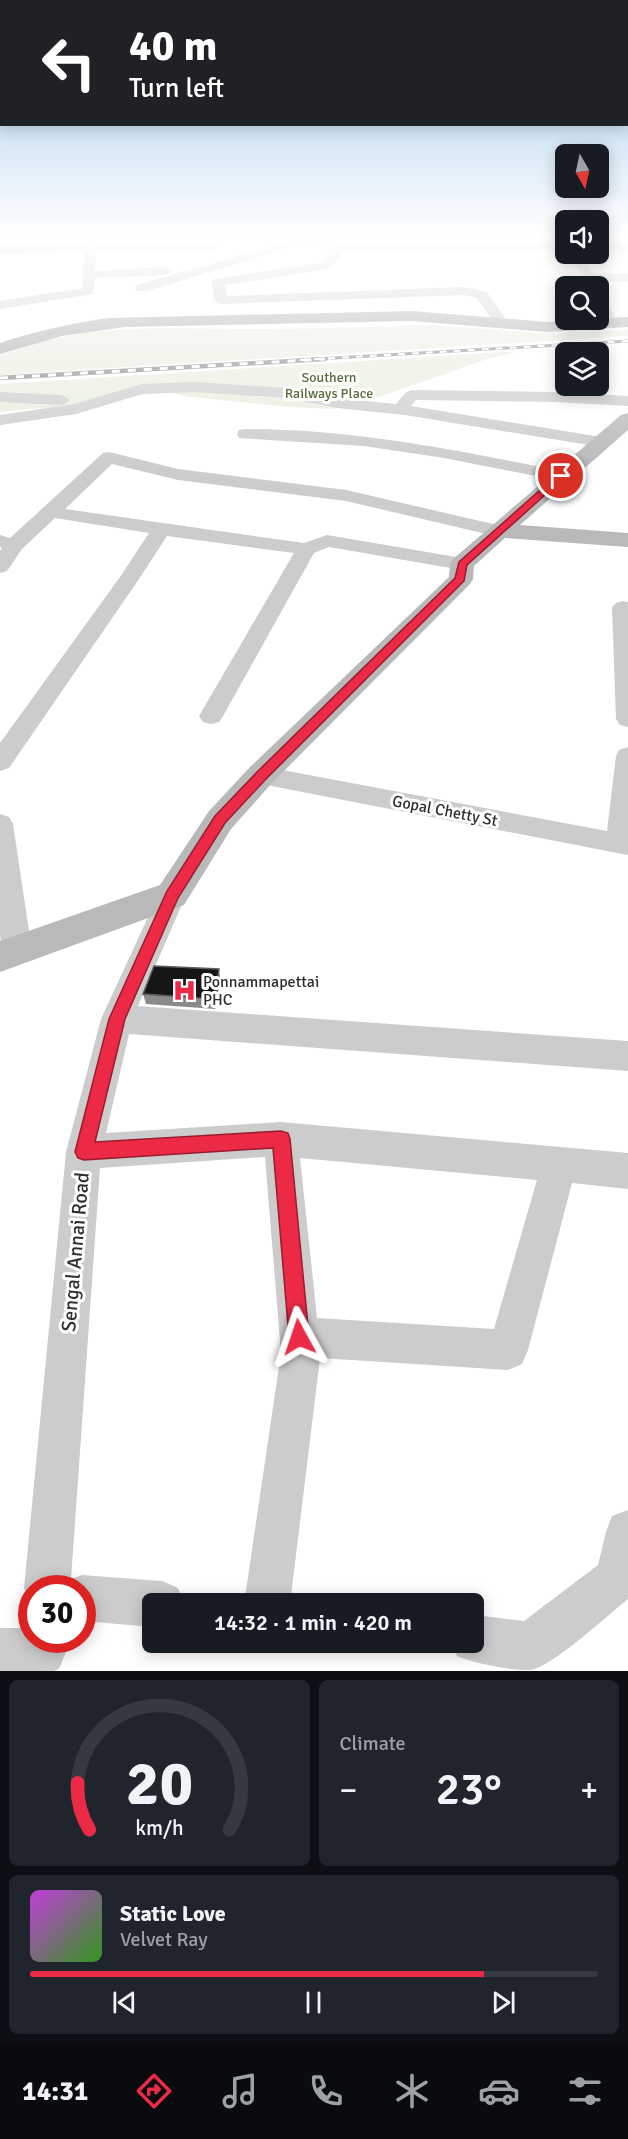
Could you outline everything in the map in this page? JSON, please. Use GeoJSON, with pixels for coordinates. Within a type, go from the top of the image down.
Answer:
{"type":"FeatureCollection","features":[{"type":"Feature","properties":{"kind":"main road"},"geometry":{"type":"LineString","coordinates":[[0,341],[73,322],[122,317],[313,315]]}},
{"type":"Feature","properties":{"kind":"main road"},"geometry":{"type":"LineString","coordinates":[[470,315],[538,323],[610,324]]}},
{"type":"Feature","properties":{"kind":"main road"},"geometry":{"type":"LineString","coordinates":[[0,349],[48,333],[126,322],[412,316],[547,327],[628,322]]}},
{"type":"Feature","properties":{"kind":"main road"},"geometry":{"type":"LineString","coordinates":[[8,954],[172,895],[220,820],[261,775],[460,579],[462,564],[628,419]]}},
{"type":"Feature","properties":{"kind":"main road"},"geometry":{"type":"LineString","coordinates":[[500,531],[628,540]]}},
{"type":"Feature","properties":{"kind":"street"},"geometry":{"type":"LineString","coordinates":[[0,420],[76,409],[142,389],[194,387],[288,393],[338,403],[399,409],[601,442]]}},
{"type":"Feature","properties":{"kind":"street"},"geometry":{"type":"LineString","coordinates":[[399,409],[412,395],[499,395],[628,401]]}},
{"type":"Feature","properties":{"kind":"street"},"geometry":{"type":"LineString","coordinates":[[0,397],[101,402]]}},
{"type":"Feature","properties":{"kind":"street"},"geometry":{"type":"LineString","coordinates":[[245,434],[283,433],[384,445],[481,460],[561,476]]}},
{"type":"Feature","properties":{"kind":"street"},"geometry":{"type":"LineString","coordinates":[[0,567],[7,543],[51,512],[109,457],[156,472],[189,478],[294,488],[381,502],[500,531]]}},
{"type":"Feature","properties":{"kind":"street"},"geometry":{"type":"LineString","coordinates":[[51,512],[306,549],[327,541],[462,564]]}},
{"type":"Feature","properties":{"kind":"street"},"geometry":{"type":"LineString","coordinates":[[0,762],[129,579],[161,529]]}},
{"type":"Feature","properties":{"kind":"street"},"geometry":{"type":"LineString","coordinates":[[211,716],[306,549]]}},
{"type":"Feature","properties":{"kind":"street"},"geometry":{"type":"LineString","coordinates":[[623,607],[628,719]]}},
{"type":"Feature","properties":{"kind":"street"},"geometry":{"type":"LineString","coordinates":[[624,844],[628,756]]}},
{"type":"Feature","properties":{"kind":"street","name":"Gopal Chetty St"},"geometry":{"type":"LineString","coordinates":[[261,775],[624,844]]}},
{"type":"Feature","properties":{"kind":"street"},"geometry":{"type":"LineString","coordinates":[[0,824],[8,954]]}},
{"type":"Feature","properties":{"kind":"street","name":"Sengal Annai Road"},"geometry":{"type":"LineString","coordinates":[[48,1575],[84,1152],[117,1019],[172,895]]}},
{"type":"Feature","properties":{"kind":"street"},"geometry":{"type":"LineString","coordinates":[[117,1019],[628,1056]]}},
{"type":"Feature","properties":{"kind":"street"},"geometry":{"type":"LineString","coordinates":[[268,1593],[301,1353],[281,1139]]}},
{"type":"Feature","properties":{"kind":"street"},"geometry":{"type":"LineString","coordinates":[[84,1152],[281,1139],[628,1171]]}},
{"type":"Feature","properties":{"kind":"street"},"geometry":{"type":"LineString","coordinates":[[299,1337],[508,1350],[559,1165]]}},
{"type":"Feature","properties":{"kind":"street"},"geometry":{"type":"LineString","coordinates":[[484,1639],[531,1646],[618,1578],[628,1532]]}},
{"type":"Feature","properties":{"kind":"street"},"geometry":{"type":"LineString","coordinates":[[96,1599],[142,1602]]}},
{"type":"Feature","properties":{"kind":"green space"},"geometry":{"type":"Polygon","coordinates":[[[434,325],[555,334],[628,330],[628,336],[0,375],[0,356],[32,344],[99,331],[434,325]]]}},
{"type":"Feature","properties":{"kind":"green space","name":"Southern Railways Place"},"geometry":{"type":"Polygon","coordinates":[[[519,351],[487,359],[373,399],[333,409],[182,396],[157,386],[75,405],[0,412],[0,384],[519,351]]]}},
{"type":"Feature","properties":{"kind":"building"},"geometry":{"type":"Polygon","coordinates":[[[154,966],[219,969],[214,999],[143,994],[154,966]]]}},
{"type":"Feature","properties":{"kind":"railway"},"geometry":{"type":"LineString","coordinates":[[300,360],[628,341]]}},
{"type":"Feature","properties":{"kind":"railway"},"geometry":{"type":"LineString","coordinates":[[0,378],[325,359]]}},
{"type":"Feature","properties":{"kind":"place","name":"Ponnammapettai PHC"},"geometry":{"type":"Point","coordinates":[185,990]}},
{"type":"Feature","properties":{"kind":"route"},"geometry":{"type":"LineString","coordinates":[[299,1337],[281,1139],[84,1152],[117,1019],[172,895],[220,820],[261,775],[460,579],[462,564],[561,476]]}}]}
